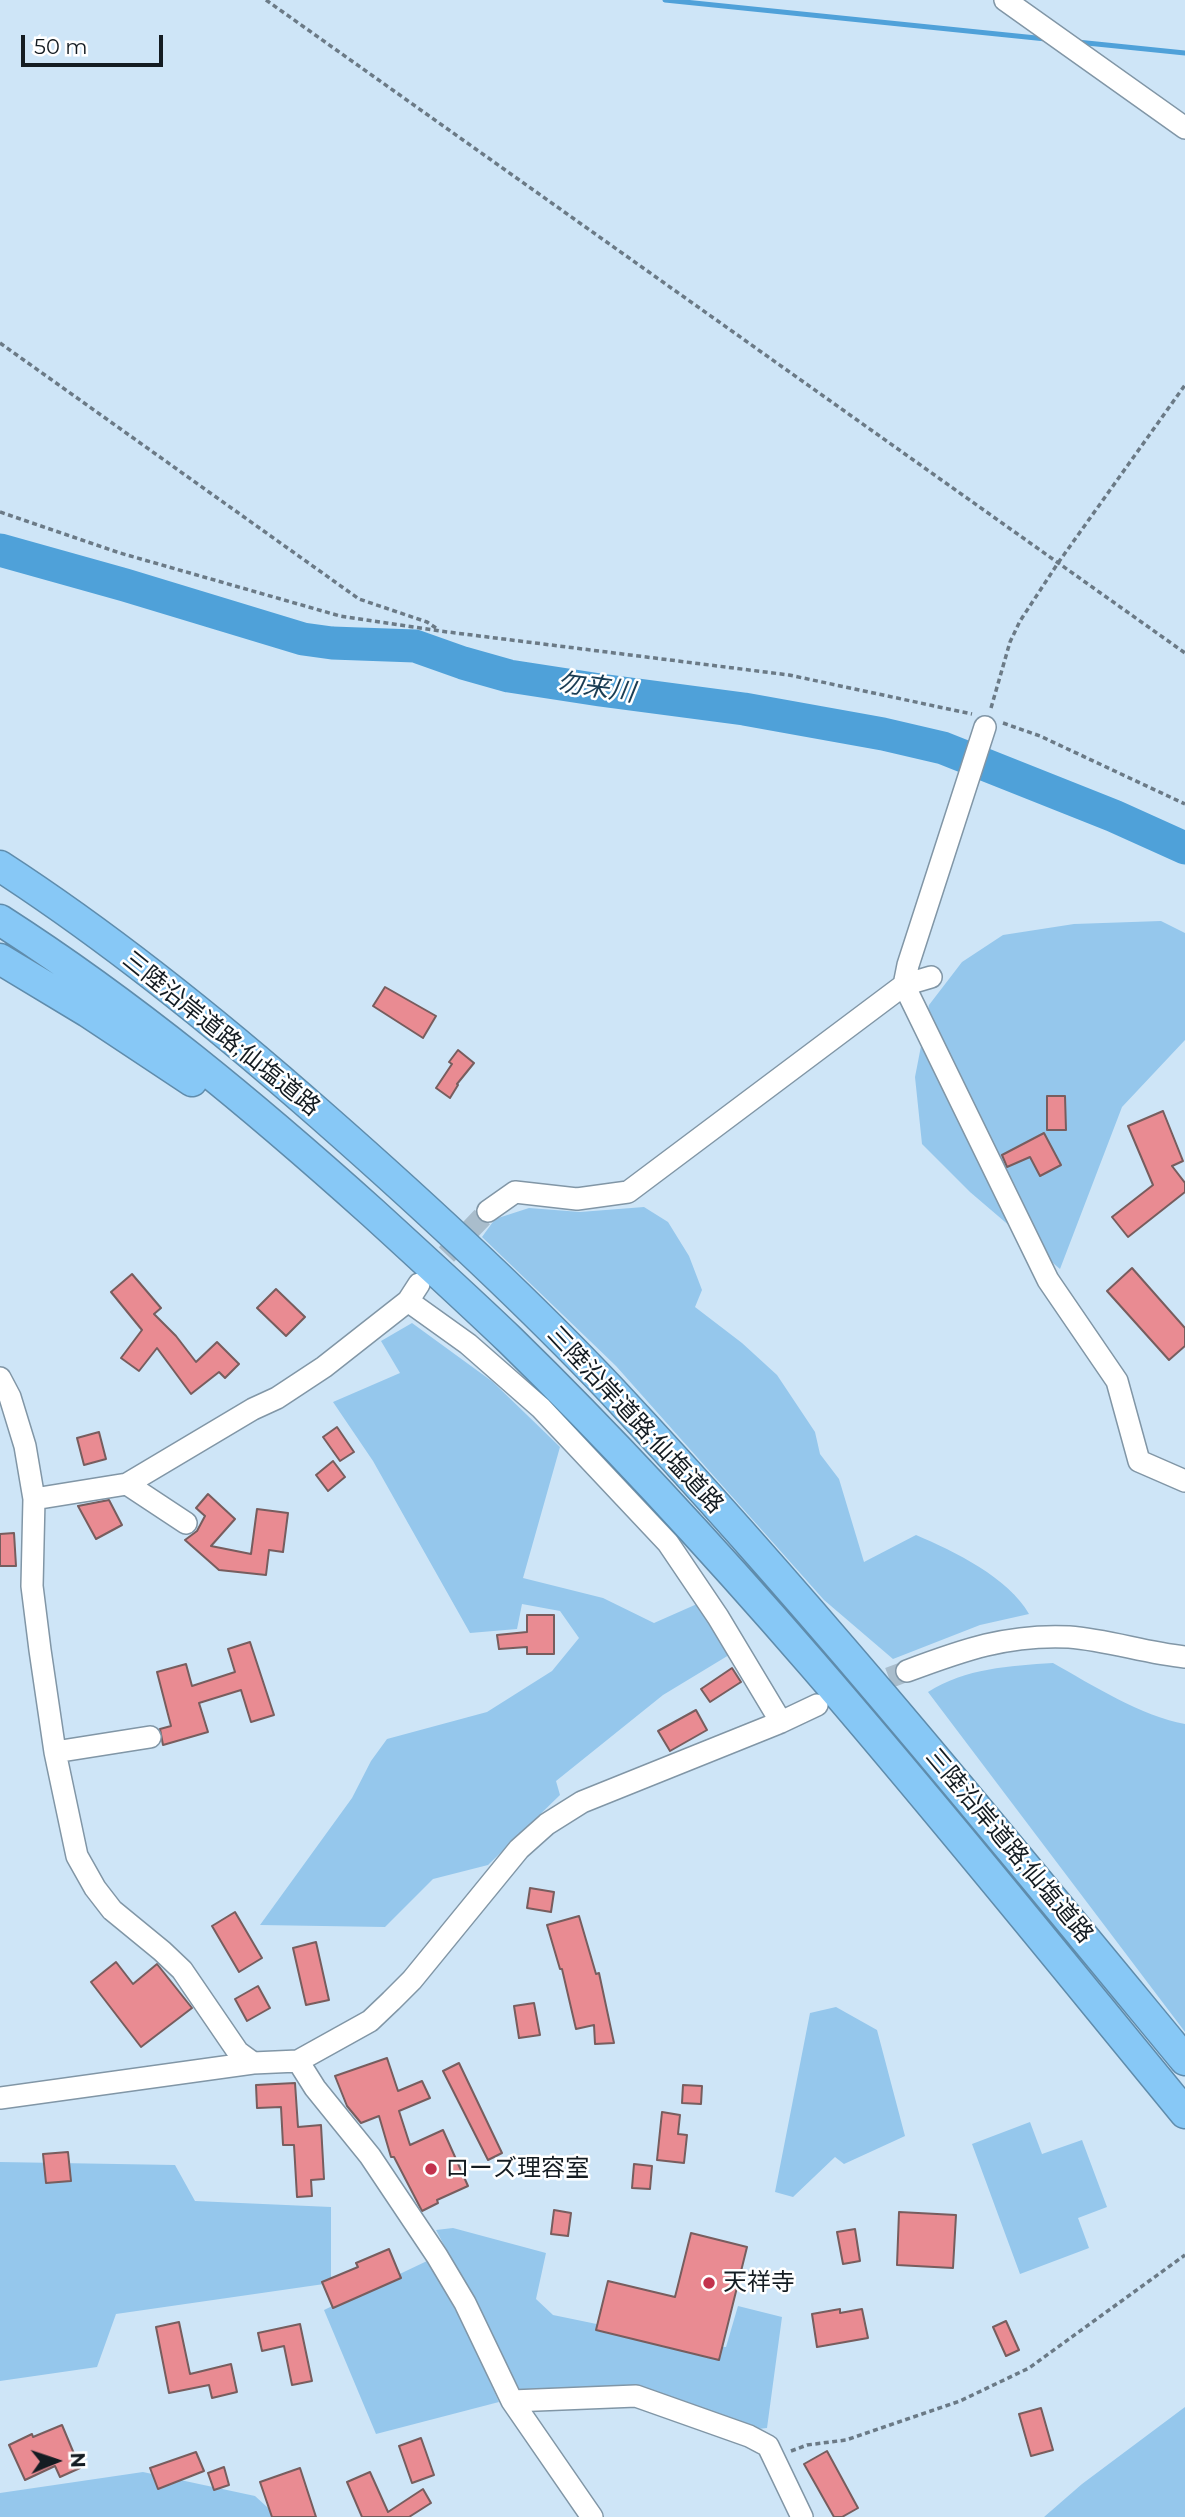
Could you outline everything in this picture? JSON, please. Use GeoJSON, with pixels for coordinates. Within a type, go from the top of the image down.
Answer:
{"type":"FeatureCollection","features":[{"type":"Feature","properties":{"kind":"highway","name":"三陸沿岸道路;仙塩道路"},"geometry":{"type":"LineString","coordinates":[[2,867],[131,959],[272,1073],[465,1245],[538,1317],[608,1388],[811,1612],[931,1752],[1185,2060]]}},
{"type":"Feature","properties":{"kind":"highway","name":"三陸沿岸道路;仙塩道路"},"geometry":{"type":"LineString","coordinates":[[0,920],[157,1030],[243,1099],[339,1182],[511,1342],[673,1510],[905,1773],[1185,2113]]}},
{"type":"Feature","properties":{"kind":"highway"},"geometry":{"type":"LineString","coordinates":[[0,959],[150,1052],[339,1182]]}},
{"type":"Feature","properties":{"kind":"street"},"geometry":{"type":"LineString","coordinates":[[1005,0],[1185,128]]}},
{"type":"Feature","properties":{"kind":"street"},"geometry":{"type":"LineString","coordinates":[[986,722],[908,965],[904,985],[1048,1280],[1117,1381],[1139,1461],[1185,1481]]}},
{"type":"Feature","properties":{"kind":"street"},"geometry":{"type":"LineString","coordinates":[[488,1211],[515,1192],[577,1199],[628,1192],[904,985],[931,977]]}},
{"type":"Feature","properties":{"kind":"street"},"geometry":{"type":"LineString","coordinates":[[34,1499],[127,1484],[289,1390],[362,1339],[413,1292],[541,1408],[668,1543],[718,1617],[781,1722]]}},
{"type":"Feature","properties":{"kind":"street"},"geometry":{"type":"LineString","coordinates":[[0,1378],[18,1418],[34,1499],[32,1586],[55,1752],[77,1856],[95,1888],[112,1910],[181,1970],[238,2052],[253,2063]]}},
{"type":"Feature","properties":{"kind":"street"},"geometry":{"type":"LineString","coordinates":[[127,1484],[186,1523]]}},
{"type":"Feature","properties":{"kind":"street"},"geometry":{"type":"LineString","coordinates":[[907,1671],[1000,1640],[1025,1638],[1069,1637],[1129,1645],[1185,1657]]}},
{"type":"Feature","properties":{"kind":"street"},"geometry":{"type":"LineString","coordinates":[[0,2098],[253,2063],[298,2061],[370,2021],[412,1980],[519,1849],[547,1824],[582,1802],[817,1705]]}},
{"type":"Feature","properties":{"kind":"street"},"geometry":{"type":"LineString","coordinates":[[55,1752],[150,1737]]}},
{"type":"Feature","properties":{"kind":"street"},"geometry":{"type":"LineString","coordinates":[[298,2061],[315,2088],[370,2156],[438,2256],[465,2303],[512,2401],[592,2517]]}},
{"type":"Feature","properties":{"kind":"street"},"geometry":{"type":"LineString","coordinates":[[512,2401],[636,2396],[749,2436],[768,2446],[802,2517]]}},
{"type":"Feature","properties":{"kind":"path"},"geometry":{"type":"LineString","coordinates":[[266,0],[1185,653]]}},
{"type":"Feature","properties":{"kind":"path"},"geometry":{"type":"LineString","coordinates":[[0,343],[359,599],[427,621],[440,631]]}},
{"type":"Feature","properties":{"kind":"path"},"geometry":{"type":"LineString","coordinates":[[986,722],[1010,642],[1020,621],[1058,563],[1185,386]]}},
{"type":"Feature","properties":{"kind":"path"},"geometry":{"type":"LineString","coordinates":[[0,512],[120,554],[340,616],[789,675],[986,722],[1040,736],[1185,804]]}},
{"type":"Feature","properties":{"kind":"path"},"geometry":{"type":"LineString","coordinates":[[773,2457],[807,2445],[846,2440],[960,2401],[1029,2368],[1185,2255]]}},
{"type":"Feature","properties":{"kind":"shaded area"},"geometry":{"type":"Polygon","coordinates":[[[1161,921],[1185,933],[1185,1040],[1122,1107],[1060,1269],[970,1192],[922,1144],[915,1077],[929,1005],[962,962],[1003,935],[1074,924],[1161,921]]]}},
{"type":"Feature","properties":{"kind":"shaded area"},"geometry":{"type":"Polygon","coordinates":[[[644,1207],[668,1222],[689,1256],[702,1290],[695,1307],[742,1343],[777,1375],[815,1432],[820,1454],[839,1479],[864,1562],[916,1535],[947,1549],[994,1577],[1020,1601],[1029,1614],[980,1625],[893,1659],[824,1600],[616,1366],[482,1237],[495,1219],[529,1208],[580,1212],[644,1207]]]}},
{"type":"Feature","properties":{"kind":"shaded area"},"geometry":{"type":"Polygon","coordinates":[[[412,1323],[493,1382],[560,1447],[523,1578],[603,1598],[654,1623],[697,1604],[729,1655],[663,1695],[556,1781],[560,1795],[488,1865],[433,1879],[385,1927],[260,1925],[352,1798],[371,1761],[387,1739],[487,1712],[552,1671],[579,1638],[560,1611],[522,1604],[517,1629],[470,1633],[373,1461],[333,1402],[400,1373],[381,1341],[412,1323]]]}},
{"type":"Feature","properties":{"kind":"shaded area"},"geometry":{"type":"Polygon","coordinates":[[[1053,1663],[1134,1707],[1185,1724],[1185,2032],[928,1692],[973,1673],[1004,1667],[1053,1663]]]}},
{"type":"Feature","properties":{"kind":"shaded area"},"geometry":{"type":"Polygon","coordinates":[[[836,2007],[877,2030],[905,2136],[844,2164],[835,2157],[793,2197],[775,2192],[810,2013],[836,2007]]]}},
{"type":"Feature","properties":{"kind":"shaded area"},"geometry":{"type":"Polygon","coordinates":[[[1030,2122],[1042,2154],[1082,2140],[1107,2207],[1078,2218],[1089,2248],[1020,2274],[972,2144],[1030,2122]]]}},
{"type":"Feature","properties":{"kind":"shaded area"},"geometry":{"type":"Polygon","coordinates":[[[0,2162],[175,2165],[195,2201],[331,2207],[331,2283],[116,2314],[97,2367],[0,2381],[0,2162]]]}},
{"type":"Feature","properties":{"kind":"shaded area"},"geometry":{"type":"Polygon","coordinates":[[[453,2228],[546,2253],[536,2299],[553,2315],[616,2328],[669,2344],[726,2347],[738,2306],[782,2317],[767,2428],[758,2429],[651,2390],[522,2394],[436,2230],[453,2228]]]}},
{"type":"Feature","properties":{"kind":"shaded area"},"geometry":{"type":"Polygon","coordinates":[[[427,2261],[463,2323],[499,2402],[376,2434],[324,2310],[427,2261]]]}},
{"type":"Feature","properties":{"kind":"shaded area"},"geometry":{"type":"Polygon","coordinates":[[[1185,2407],[1185,2517],[1044,2517],[1082,2484],[1185,2407]]]}},
{"type":"Feature","properties":{"kind":"shaded area"},"geometry":{"type":"Polygon","coordinates":[[[143,2472],[255,2496],[278,2517],[0,2517],[0,2493],[143,2472]]]}},
{"type":"Feature","properties":{"kind":"building"},"geometry":{"type":"Polygon","coordinates":[[[385,987],[436,1016],[423,1038],[373,1006],[385,987]]]}},
{"type":"Feature","properties":{"kind":"building"},"geometry":{"type":"Polygon","coordinates":[[[458,1050],[474,1063],[457,1084],[450,1098],[436,1088],[458,1050]]]}},
{"type":"Feature","properties":{"kind":"building"},"geometry":{"type":"Polygon","coordinates":[[[1047,1096],[1065,1096],[1066,1130],[1047,1130],[1047,1096]]]}},
{"type":"Feature","properties":{"kind":"building"},"geometry":{"type":"Polygon","coordinates":[[[1163,1111],[1183,1161],[1172,1166],[1185,1183],[1185,1192],[1128,1237],[1112,1217],[1153,1185],[1128,1126],[1163,1111]]]}},
{"type":"Feature","properties":{"kind":"building"},"geometry":{"type":"Polygon","coordinates":[[[1044,1133],[1061,1165],[1040,1176],[1030,1157],[1007,1167],[1002,1155],[1044,1133]]]}},
{"type":"Feature","properties":{"kind":"building"},"geometry":{"type":"Polygon","coordinates":[[[1132,1268],[1185,1328],[1185,1346],[1169,1360],[1107,1291],[1132,1268]]]}},
{"type":"Feature","properties":{"kind":"building"},"geometry":{"type":"Polygon","coordinates":[[[132,1274],[161,1308],[154,1314],[196,1362],[217,1342],[239,1364],[225,1378],[219,1372],[191,1394],[157,1348],[139,1371],[121,1358],[142,1330],[111,1292],[132,1274]]]}},
{"type":"Feature","properties":{"kind":"building"},"geometry":{"type":"Polygon","coordinates":[[[276,1289],[305,1317],[286,1336],[257,1308],[276,1289]]]}},
{"type":"Feature","properties":{"kind":"building"},"geometry":{"type":"Polygon","coordinates":[[[337,1427],[354,1452],[340,1461],[323,1437],[337,1427]]]}},
{"type":"Feature","properties":{"kind":"building"},"geometry":{"type":"Polygon","coordinates":[[[99,1432],[106,1459],[84,1465],[77,1438],[99,1432]]]}},
{"type":"Feature","properties":{"kind":"building"},"geometry":{"type":"Polygon","coordinates":[[[333,1461],[345,1477],[328,1491],[316,1475],[333,1461]]]}},
{"type":"Feature","properties":{"kind":"building"},"geometry":{"type":"Polygon","coordinates":[[[208,1494],[235,1519],[211,1546],[251,1554],[257,1509],[288,1513],[283,1552],[269,1550],[266,1575],[219,1570],[185,1540],[197,1531],[205,1516],[196,1508],[208,1494]]]}},
{"type":"Feature","properties":{"kind":"building"},"geometry":{"type":"Polygon","coordinates":[[[109,1500],[122,1525],[96,1539],[78,1506],[109,1500]]]}},
{"type":"Feature","properties":{"kind":"building"},"geometry":{"type":"Polygon","coordinates":[[[14,1533],[16,1566],[0,1566],[0,1534],[14,1533]]]}},
{"type":"Feature","properties":{"kind":"building"},"geometry":{"type":"Polygon","coordinates":[[[527,1615],[554,1615],[554,1654],[527,1654],[527,1647],[499,1649],[497,1635],[527,1632],[527,1615]]]}},
{"type":"Feature","properties":{"kind":"building"},"geometry":{"type":"Polygon","coordinates":[[[250,1642],[274,1715],[251,1722],[241,1690],[199,1703],[208,1732],[163,1745],[160,1729],[171,1726],[157,1672],[186,1664],[192,1686],[235,1672],[228,1649],[250,1642]]]}},
{"type":"Feature","properties":{"kind":"building"},"geometry":{"type":"Polygon","coordinates":[[[732,1668],[741,1682],[710,1702],[701,1689],[732,1668]]]}},
{"type":"Feature","properties":{"kind":"building"},"geometry":{"type":"Polygon","coordinates":[[[696,1710],[707,1730],[670,1751],[658,1731],[696,1710]]]}},
{"type":"Feature","properties":{"kind":"building"},"geometry":{"type":"Polygon","coordinates":[[[530,1888],[554,1892],[551,1912],[527,1908],[530,1888]]]}},
{"type":"Feature","properties":{"kind":"building"},"geometry":{"type":"Polygon","coordinates":[[[235,1912],[262,1958],[239,1972],[212,1926],[235,1912]]]}},
{"type":"Feature","properties":{"kind":"building"},"geometry":{"type":"Polygon","coordinates":[[[579,1916],[596,1974],[599,1973],[614,2043],[595,2044],[594,2025],[576,2029],[562,1969],[547,1925],[579,1916]]]}},
{"type":"Feature","properties":{"kind":"building"},"geometry":{"type":"Polygon","coordinates":[[[316,1942],[329,2000],[306,2005],[293,1948],[316,1942]]]}},
{"type":"Feature","properties":{"kind":"building"},"geometry":{"type":"Polygon","coordinates":[[[116,1962],[133,1984],[157,1964],[192,2008],[141,2047],[91,1982],[116,1962]]]}},
{"type":"Feature","properties":{"kind":"building"},"geometry":{"type":"Polygon","coordinates":[[[258,1986],[270,2008],[247,2021],[235,1999],[258,1986]]]}},
{"type":"Feature","properties":{"kind":"building"},"geometry":{"type":"Polygon","coordinates":[[[534,2003],[540,2035],[519,2038],[514,2006],[534,2003]]]}},
{"type":"Feature","properties":{"kind":"building"},"geometry":{"type":"Polygon","coordinates":[[[387,2058],[398,2091],[422,2081],[430,2098],[399,2111],[410,2145],[443,2130],[468,2186],[437,2200],[438,2203],[422,2211],[394,2157],[391,2157],[379,2116],[361,2123],[347,2106],[335,2076],[387,2058]]]}},
{"type":"Feature","properties":{"kind":"building"},"geometry":{"type":"Polygon","coordinates":[[[459,2063],[502,2153],[488,2160],[443,2071],[459,2063]]]}},
{"type":"Feature","properties":{"kind":"building"},"geometry":{"type":"Polygon","coordinates":[[[295,2083],[298,2127],[321,2125],[324,2179],[311,2180],[312,2196],[297,2197],[294,2145],[283,2145],[281,2107],[257,2108],[256,2085],[295,2083]]]}},
{"type":"Feature","properties":{"kind":"building"},"geometry":{"type":"Polygon","coordinates":[[[683,2085],[702,2086],[701,2104],[682,2103],[683,2085]]]}},
{"type":"Feature","properties":{"kind":"building"},"geometry":{"type":"Polygon","coordinates":[[[662,2112],[680,2115],[678,2134],[687,2135],[684,2163],[657,2160],[662,2112]]]}},
{"type":"Feature","properties":{"kind":"building"},"geometry":{"type":"Polygon","coordinates":[[[68,2152],[71,2181],[46,2183],[43,2154],[68,2152]]]}},
{"type":"Feature","properties":{"kind":"building"},"geometry":{"type":"Polygon","coordinates":[[[634,2164],[652,2166],[650,2189],[632,2188],[634,2164]]]}},
{"type":"Feature","properties":{"kind":"building"},"geometry":{"type":"Polygon","coordinates":[[[554,2210],[571,2213],[568,2236],[551,2234],[554,2210]]]}},
{"type":"Feature","properties":{"kind":"building"},"geometry":{"type":"Polygon","coordinates":[[[899,2212],[956,2215],[953,2268],[897,2265],[899,2212]]]}},
{"type":"Feature","properties":{"kind":"building"},"geometry":{"type":"Polygon","coordinates":[[[855,2229],[860,2261],[843,2264],[837,2232],[855,2229]]]}},
{"type":"Feature","properties":{"kind":"building"},"geometry":{"type":"Polygon","coordinates":[[[691,2233],[747,2247],[719,2360],[596,2330],[608,2281],[675,2297],[691,2233]]]}},
{"type":"Feature","properties":{"kind":"building"},"geometry":{"type":"Polygon","coordinates":[[[389,2249],[401,2278],[333,2308],[322,2282],[358,2267],[356,2263],[389,2249]]]}},
{"type":"Feature","properties":{"kind":"building"},"geometry":{"type":"Polygon","coordinates":[[[840,2309],[840,2313],[862,2309],[868,2338],[817,2347],[812,2314],[840,2309]]]}},
{"type":"Feature","properties":{"kind":"building"},"geometry":{"type":"Polygon","coordinates":[[[1006,2321],[1019,2350],[1006,2356],[993,2327],[1006,2321]]]}},
{"type":"Feature","properties":{"kind":"building"},"geometry":{"type":"Polygon","coordinates":[[[179,2322],[190,2374],[231,2364],[237,2392],[212,2398],[209,2385],[169,2393],[156,2327],[179,2322]]]}},
{"type":"Feature","properties":{"kind":"building"},"geometry":{"type":"Polygon","coordinates":[[[300,2324],[312,2381],[292,2385],[284,2346],[262,2351],[258,2333],[300,2324]]]}},
{"type":"Feature","properties":{"kind":"building"},"geometry":{"type":"Polygon","coordinates":[[[1041,2408],[1053,2450],[1031,2456],[1019,2414],[1041,2408]]]}},
{"type":"Feature","properties":{"kind":"building"},"geometry":{"type":"Polygon","coordinates":[[[62,2425],[80,2468],[60,2477],[55,2466],[25,2480],[9,2445],[32,2434],[33,2437],[62,2425]]]}},
{"type":"Feature","properties":{"kind":"building"},"geometry":{"type":"Polygon","coordinates":[[[421,2438],[434,2475],[412,2483],[399,2446],[421,2438]]]}},
{"type":"Feature","properties":{"kind":"building"},"geometry":{"type":"Polygon","coordinates":[[[827,2451],[858,2508],[842,2517],[834,2517],[804,2464],[827,2451]]]}},
{"type":"Feature","properties":{"kind":"building"},"geometry":{"type":"Polygon","coordinates":[[[196,2452],[204,2471],[158,2489],[150,2468],[196,2452]]]}},
{"type":"Feature","properties":{"kind":"building"},"geometry":{"type":"Polygon","coordinates":[[[224,2467],[229,2485],[214,2490],[208,2473],[224,2467]]]}},
{"type":"Feature","properties":{"kind":"building"},"geometry":{"type":"Polygon","coordinates":[[[300,2468],[316,2517],[272,2517],[260,2482],[300,2468]]]}},
{"type":"Feature","properties":{"kind":"building"},"geometry":{"type":"Polygon","coordinates":[[[370,2472],[388,2512],[423,2489],[431,2503],[409,2517],[362,2517],[347,2482],[370,2472]]]}},
{"type":"Feature","properties":{"kind":"waterway"},"geometry":{"type":"LineString","coordinates":[[665,0],[1046,39]]}},
{"type":"Feature","properties":{"kind":"waterway"},"geometry":{"type":"LineString","coordinates":[[1077,42],[1185,53]]}},
{"type":"Feature","properties":{"kind":"waterway","name":"勿来川"},"geometry":{"type":"LineString","coordinates":[[0,550],[303,639],[332,643],[415,646],[509,676],[744,709],[883,734],[943,748],[1114,816],[1185,848]]}},
{"type":"Feature","properties":{"kind":"tunnel"},"geometry":{"type":"LineString","coordinates":[[425,1277],[488,1211]]}},
{"type":"Feature","properties":{"kind":"tunnel"},"geometry":{"type":"LineString","coordinates":[[860,1689],[907,1671]]}},
{"type":"Feature","properties":{"kind":"place","name":"ローズ理容室"},"geometry":{"type":"Point","coordinates":[431,2169]}},
{"type":"Feature","properties":{"kind":"place","name":"天祥寺"},"geometry":{"type":"Point","coordinates":[709,2283]}}]}
